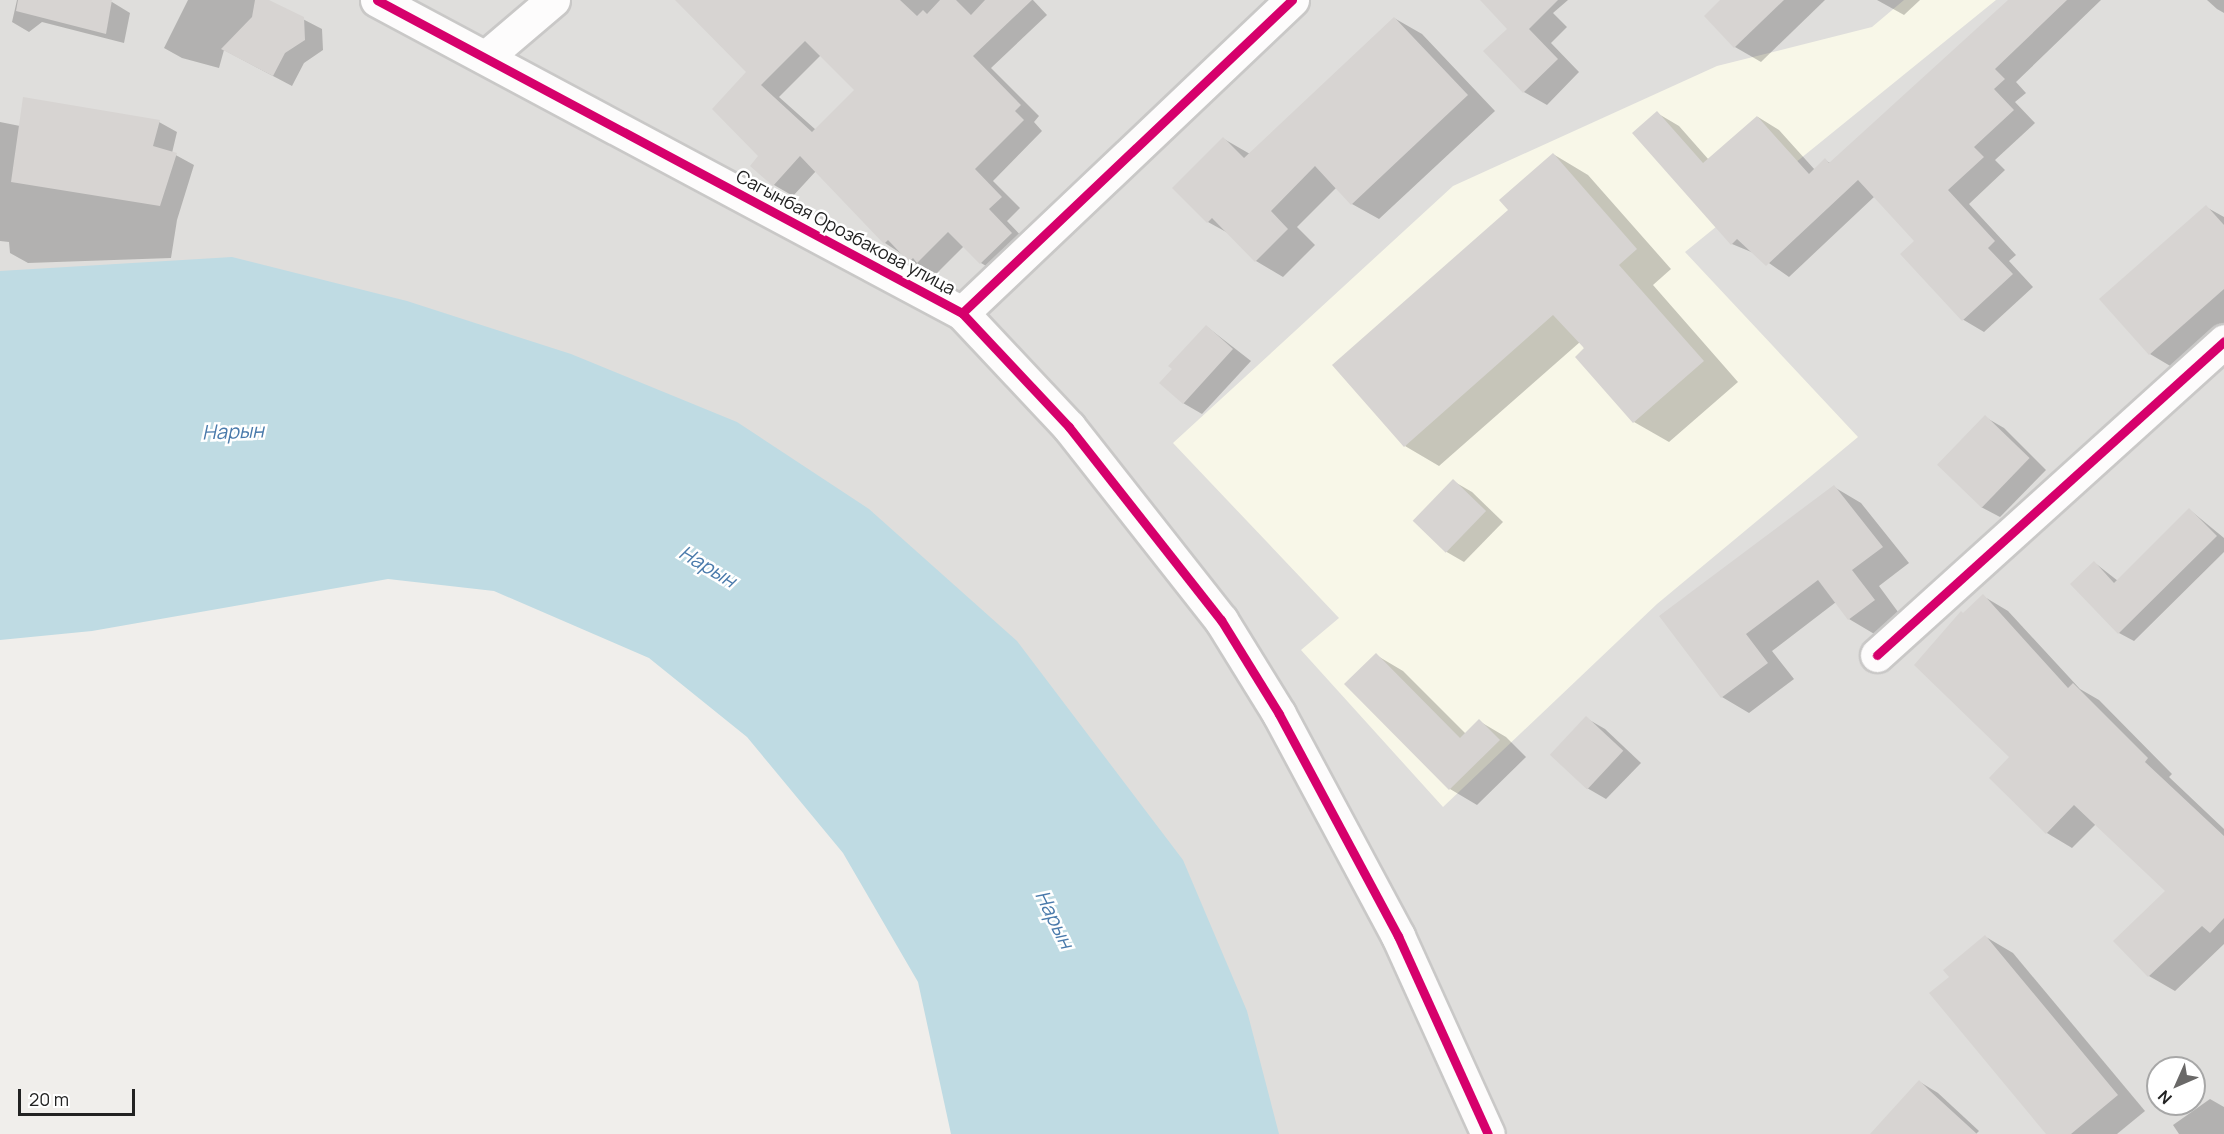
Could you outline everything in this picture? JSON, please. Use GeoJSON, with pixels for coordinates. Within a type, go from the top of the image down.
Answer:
{"type":"FeatureCollection","features":[{"type":"Feature","properties":{"kind":"street","name":"Сагынбая Орозбакова улица"},"geometry":{"type":"LineString","coordinates":[[377,0],[962,313],[1292,0]]}},
{"type":"Feature","properties":{"kind":"street"},"geometry":{"type":"LineString","coordinates":[[486,57],[553,0]]}},
{"type":"Feature","properties":{"kind":"street"},"geometry":{"type":"LineString","coordinates":[[962,313],[1069,427],[1221,620],[1279,714],[1398,936],[1488,1134]]}},
{"type":"Feature","properties":{"kind":"street"},"geometry":{"type":"LineString","coordinates":[[1877,655],[2224,341]]}},
{"type":"Feature","properties":{"kind":"shaded area","name":"Нарын"},"geometry":{"type":"Polygon","coordinates":[[[0,0],[2224,0],[2224,1134],[1134,1134],[853,654],[0,439],[0,0]]]}},
{"type":"Feature","properties":{"kind":"shaded area"},"geometry":{"type":"Polygon","coordinates":[[[1904,0],[1996,0],[1685,252],[1858,437],[1657,604],[1443,807],[1301,650],[1339,618],[1173,443],[1453,186],[1717,66],[1872,27],[1904,0]]]}},
{"type":"Feature","properties":{"kind":"water"},"geometry":{"type":"Polygon","coordinates":[[[232,257],[407,301],[571,354],[737,422],[869,509],[1017,641],[1183,860],[1247,1011],[1279,1134],[951,1134],[918,982],[843,853],[747,737],[649,658],[494,591],[388,579],[92,631],[0,640],[0,271],[232,257]]]}},
{"type":"Feature","properties":{"kind":"building"},"geometry":{"type":"Polygon","coordinates":[[[18,0],[112,0],[106,34],[16,11],[18,0]]]}},
{"type":"Feature","properties":{"kind":"building"},"geometry":{"type":"Polygon","coordinates":[[[255,0],[269,0],[304,17],[305,40],[285,53],[273,76],[221,49],[252,17],[255,0]]]}},
{"type":"Feature","properties":{"kind":"building"},"geometry":{"type":"Polygon","coordinates":[[[675,0],[900,0],[917,16],[923,10],[927,14],[940,0],[956,0],[971,15],[985,0],[1032,0],[973,56],[1021,105],[1015,111],[1024,120],[975,169],[1002,197],[989,209],[1012,233],[980,264],[948,232],[917,263],[913,258],[909,262],[888,240],[884,244],[800,156],[773,186],[750,166],[758,156],[712,109],[746,72],[675,0]],[[805,41],[761,85],[812,132],[854,90],[805,41]]]}},
{"type":"Feature","properties":{"kind":"building"},"geometry":{"type":"Polygon","coordinates":[[[1480,0],[1558,0],[1529,29],[1558,59],[1523,93],[1483,51],[1507,29],[1480,0]]]}},
{"type":"Feature","properties":{"kind":"building"},"geometry":{"type":"Polygon","coordinates":[[[1720,0],[1784,0],[1734,48],[1704,16],[1720,0]]]}},
{"type":"Feature","properties":{"kind":"building"},"geometry":{"type":"Polygon","coordinates":[[[2008,0],[2067,0],[1995,69],[2005,79],[1994,89],[2014,110],[1974,147],[1984,157],[1948,190],[1995,241],[1988,248],[2013,274],[1962,321],[1900,254],[1914,241],[1858,180],[1766,266],[1737,239],[1731,245],[1632,133],[1657,111],[1703,163],[1757,116],[1809,174],[1825,158],[1829,163],[2008,0]]]}},
{"type":"Feature","properties":{"kind":"building"},"geometry":{"type":"Polygon","coordinates":[[[1394,17],[1468,95],[1351,205],[1315,166],[1271,211],[1288,229],[1255,262],[1212,218],[1207,223],[1172,188],[1223,137],[1244,158],[1394,17]]]}},
{"type":"Feature","properties":{"kind":"building"},"geometry":{"type":"Polygon","coordinates":[[[23,97],[160,120],[153,146],[177,153],[160,206],[11,182],[23,97]]]}},
{"type":"Feature","properties":{"kind":"building"},"geometry":{"type":"Polygon","coordinates":[[[1553,153],[1637,249],[1619,265],[1704,361],[1633,423],[1575,357],[1584,348],[1553,315],[1404,447],[1332,365],[1508,210],[1499,200],[1553,153]]]}},
{"type":"Feature","properties":{"kind":"building"},"geometry":{"type":"Polygon","coordinates":[[[2206,205],[2224,225],[2224,289],[2149,355],[2099,299],[2206,205]]]}},
{"type":"Feature","properties":{"kind":"building"},"geometry":{"type":"Polygon","coordinates":[[[1206,325],[1233,349],[1183,404],[1159,383],[1172,369],[1168,366],[1206,325]]]}},
{"type":"Feature","properties":{"kind":"building"},"geometry":{"type":"Polygon","coordinates":[[[1985,415],[2030,458],[1982,508],[1937,465],[1985,415]]]}},
{"type":"Feature","properties":{"kind":"building"},"geometry":{"type":"Polygon","coordinates":[[[1453,479],[1486,511],[1446,553],[1413,521],[1453,479]]]}},
{"type":"Feature","properties":{"kind":"building"},"geometry":{"type":"Polygon","coordinates":[[[1834,485],[1883,547],[1852,570],[1875,600],[1848,620],[1818,580],[1746,634],[1768,663],[1721,698],[1659,616],[1834,485]]]}},
{"type":"Feature","properties":{"kind":"building"},"geometry":{"type":"Polygon","coordinates":[[[2189,508],[2217,536],[2118,634],[2070,584],[2094,561],[2114,583],[2189,508]]]}},
{"type":"Feature","properties":{"kind":"building"},"geometry":{"type":"Polygon","coordinates":[[[1983,594],[2068,688],[2073,683],[2148,758],[2145,762],[2224,836],[2224,918],[2210,933],[2202,926],[2148,977],[2113,941],[2165,891],[2074,805],[2046,834],[1989,778],[2009,757],[1914,665],[1961,611],[1963,613],[1983,594]]]}},
{"type":"Feature","properties":{"kind":"building"},"geometry":{"type":"Polygon","coordinates":[[[1376,653],[1460,738],[1479,719],[1500,740],[1449,790],[1344,684],[1376,653]]]}},
{"type":"Feature","properties":{"kind":"building"},"geometry":{"type":"Polygon","coordinates":[[[1586,716],[1623,751],[1587,790],[1550,755],[1586,716]]]}},
{"type":"Feature","properties":{"kind":"building"},"geometry":{"type":"Polygon","coordinates":[[[1985,935],[2118,1095],[2071,1134],[2046,1134],[1929,993],[1949,977],[1943,970],[1985,935]]]}},
{"type":"Feature","properties":{"kind":"building"},"geometry":{"type":"Polygon","coordinates":[[[1919,1080],[1930,1091],[1977,1134],[1870,1134],[1919,1080]]]}},
{"type":"Feature","properties":{"kind":"cycle path"},"geometry":{"type":"LineString","coordinates":[[377,0],[962,313],[1292,0]]}},
{"type":"Feature","properties":{"kind":"cycle path"},"geometry":{"type":"LineString","coordinates":[[962,313],[1069,427],[1221,620],[1279,714],[1398,936],[1488,1134]]}},
{"type":"Feature","properties":{"kind":"cycle path"},"geometry":{"type":"LineString","coordinates":[[1877,655],[2224,341]]}}]}
